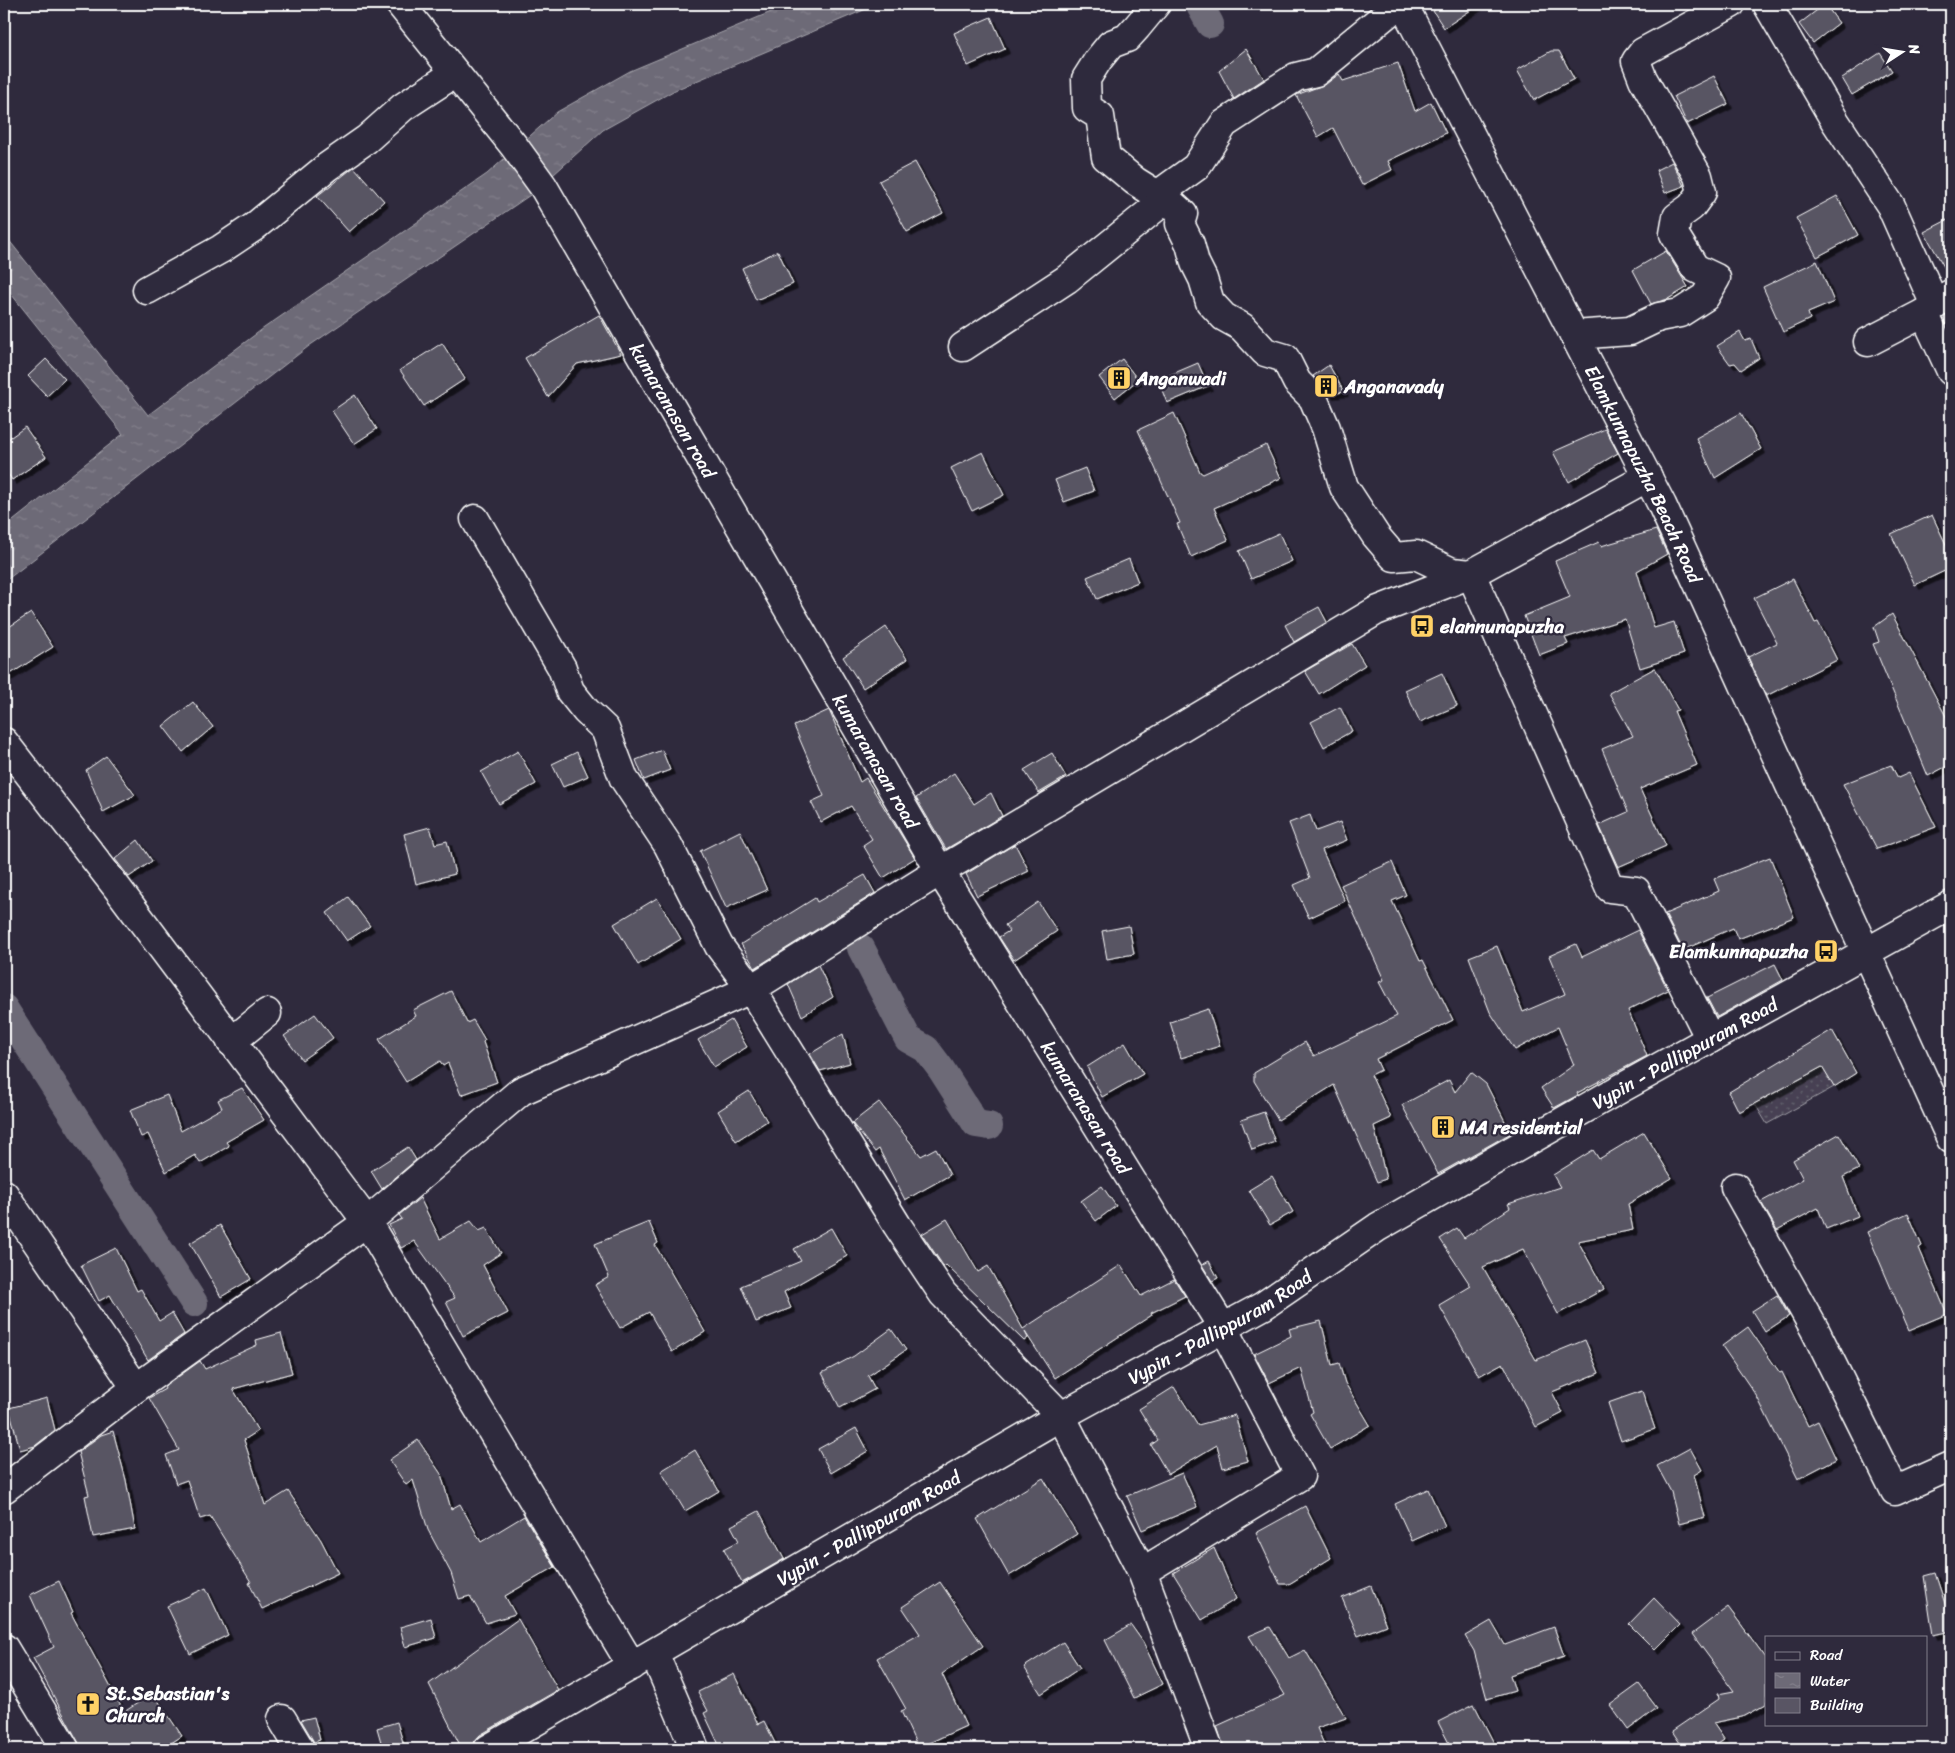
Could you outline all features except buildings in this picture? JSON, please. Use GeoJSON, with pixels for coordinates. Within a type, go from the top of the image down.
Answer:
{"type":"FeatureCollection","features":[{"type":"Feature","properties":{"kind":"street"},"geometry":{"type":"LineString","coordinates":[[147,290],[254,227],[327,167],[367,138],[403,107],[455,72],[400,4]]}},
{"type":"Feature","properties":{"kind":"street"},"geometry":{"type":"LineString","coordinates":[[1156,4],[1148,16],[1126,38],[1111,44],[1086,79],[1087,108],[1100,116],[1106,157],[1151,192],[1163,196],[1183,214],[1180,224],[1190,244],[1210,302],[1224,317],[1242,328],[1265,352],[1285,358],[1297,382],[1313,398],[1326,428],[1344,487],[1376,536],[1394,557],[1416,555],[1452,572],[1471,574]]}},
{"type":"Feature","properties":{"kind":"street"},"geometry":{"type":"LineString","coordinates":[[963,347],[1067,279],[1196,167],[1224,124],[1296,76],[1316,72],[1399,4]]}},
{"type":"Feature","properties":{"kind":"street","name":"Elamkunnapuzha Beach Road"},"geometry":{"type":"LineString","coordinates":[[1403,4],[1648,477],[1951,1138]]}},
{"type":"Feature","properties":{"kind":"street"},"geometry":{"type":"LineString","coordinates":[[1574,335],[1630,331],[1659,317],[1680,313],[1705,297],[1716,278],[1695,268],[1674,234],[1677,217],[1691,206],[1702,192],[1698,176],[1643,79],[1636,61],[1643,52],[1730,4]]}},
{"type":"Feature","properties":{"kind":"street"},"geometry":{"type":"LineString","coordinates":[[1767,4],[1831,114],[1891,206],[1937,304],[1951,371]]}},
{"type":"Feature","properties":{"kind":"street","name":"kumaranasan road"},"geometry":{"type":"LineString","coordinates":[[455,72],[543,186],[940,871],[1223,1328],[1300,1476],[1142,1572]]}},
{"type":"Feature","properties":{"kind":"street"},"geometry":{"type":"LineString","coordinates":[[1868,342],[1937,304]]}},
{"type":"Feature","properties":{"kind":"street"},"geometry":{"type":"LineString","coordinates":[[4,1488],[136,1388],[366,1222],[521,1091],[751,988],[940,871],[1376,611],[1471,574],[1648,477]]}},
{"type":"Feature","properties":{"kind":"street"},"geometry":{"type":"LineString","coordinates":[[474,519],[562,668],[570,691],[586,711],[605,729],[624,779],[668,845],[719,946],[751,988],[897,1225],[943,1294],[1061,1416],[1142,1572],[1209,1749]]}},
{"type":"Feature","properties":{"kind":"street"},"geometry":{"type":"LineString","coordinates":[[1471,574],[1610,888],[1636,891],[1710,1039]]}},
{"type":"Feature","properties":{"kind":"street"},"geometry":{"type":"LineString","coordinates":[[4,742],[118,889],[230,1042],[366,1222],[643,1659],[695,1749]]}},
{"type":"Feature","properties":{"kind":"street","name":"Vypin - Pallippuram Road"},"geometry":{"type":"LineString","coordinates":[[488,1749],[1061,1416],[1264,1306],[1378,1227],[1951,905]]}},
{"type":"Feature","properties":{"kind":"street"},"geometry":{"type":"LineString","coordinates":[[230,1042],[254,1026],[267,1013]]}},
{"type":"Feature","properties":{"kind":"street"},"geometry":{"type":"LineString","coordinates":[[1736,1187],[1815,1330],[1896,1491],[1951,1466]]}},
{"type":"Feature","properties":{"kind":"street"},"geometry":{"type":"LineString","coordinates":[[4,1194],[136,1388]]}},
{"type":"Feature","properties":{"kind":"street"},"geometry":{"type":"LineString","coordinates":[[4,1648],[64,1749]]}},
{"type":"Feature","properties":{"kind":"street"},"geometry":{"type":"LineString","coordinates":[[282,1719],[300,1749]]}},
{"type":"Feature","properties":{"kind":"shaded area"},"geometry":{"type":"Polygon","coordinates":[[[1822,1067],[1834,1087],[1767,1124],[1755,1104],[1822,1067]]]}},
{"type":"Feature","properties":{"kind":"water"},"geometry":{"type":"Polygon","coordinates":[[[790,4],[878,4],[675,90],[603,130],[533,193],[309,346],[4,582],[4,528],[123,434],[4,285],[4,234],[148,415],[264,328],[487,174],[557,112],[630,71],[790,4]]]}},
{"type":"Feature","properties":{"kind":"waterway"},"geometry":{"type":"LineString","coordinates":[[1199,4],[1210,24]]}},
{"type":"Feature","properties":{"kind":"waterway"},"geometry":{"type":"LineString","coordinates":[[861,948],[908,1039],[926,1049],[976,1124],[989,1126]]}},
{"type":"Feature","properties":{"kind":"waterway"},"geometry":{"type":"LineString","coordinates":[[4,1008],[194,1303]]}},
{"type":"Feature","properties":{"kind":"place","name":"Anganwadi"},"geometry":{"type":"Point","coordinates":[1119,378]}},
{"type":"Feature","properties":{"kind":"place","name":"Anganavady"},"geometry":{"type":"Point","coordinates":[1326,386]}},
{"type":"Feature","properties":{"kind":"place","name":"elannunapuzha"},"geometry":{"type":"Point","coordinates":[1422,626]}},
{"type":"Feature","properties":{"kind":"place","name":"Elamkunnapuzha"},"geometry":{"type":"Point","coordinates":[1826,951]}},
{"type":"Feature","properties":{"kind":"place","name":"MA residential"},"geometry":{"type":"Point","coordinates":[1443,1127]}},
{"type":"Feature","properties":{"kind":"place","name":"St.Sebastian's Church"},"geometry":{"type":"Point","coordinates":[88,1704]}}]}
